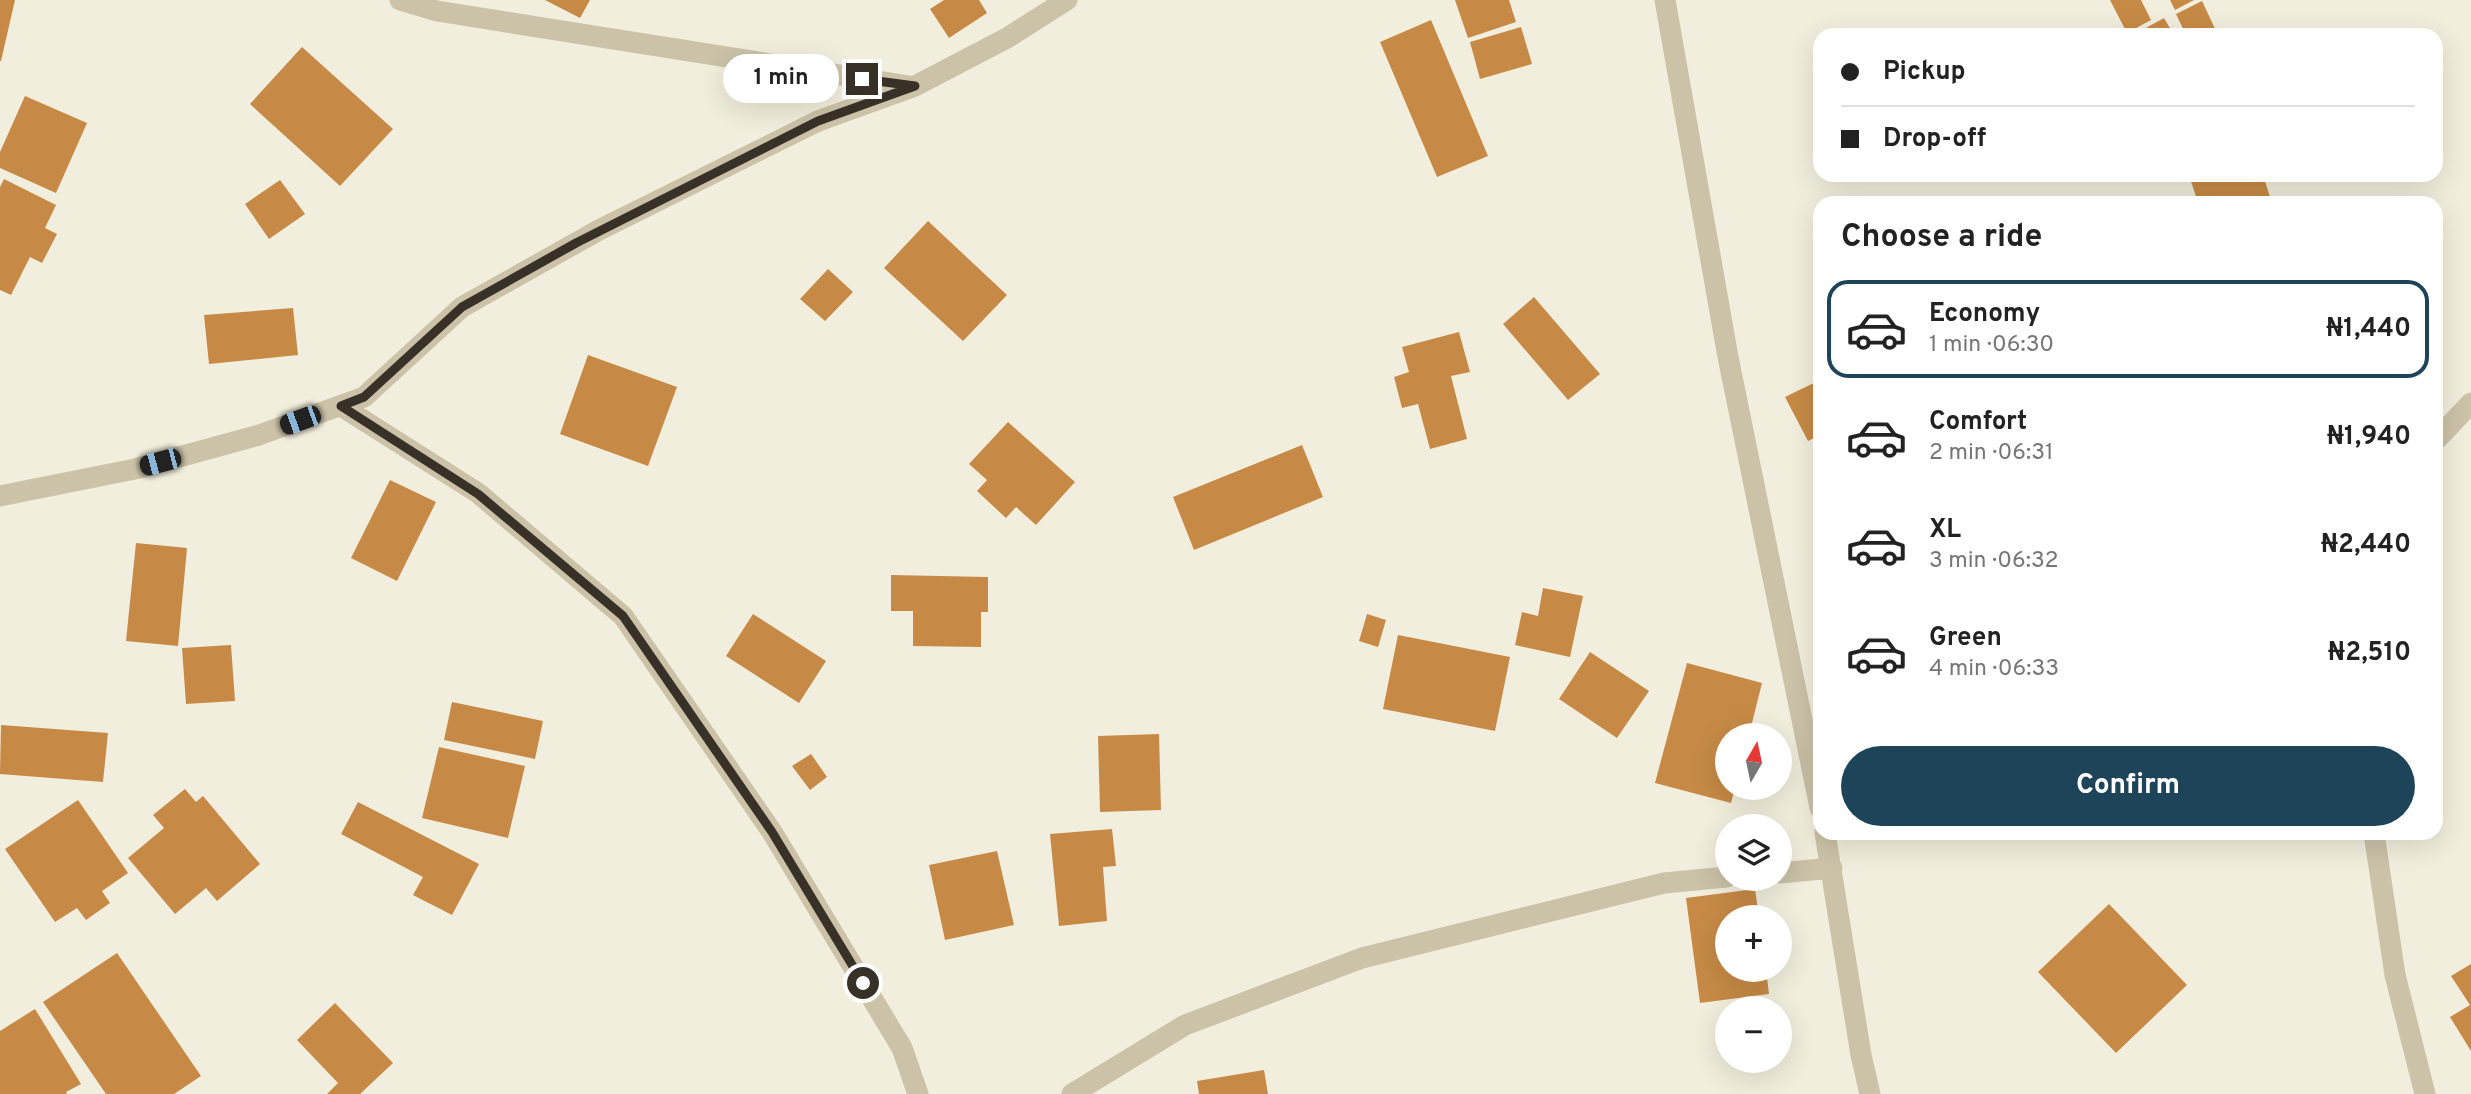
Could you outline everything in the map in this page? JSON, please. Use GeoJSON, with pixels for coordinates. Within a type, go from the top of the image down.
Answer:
{"type":"FeatureCollection","features":[{"type":"Feature","properties":{"kind":"street"},"geometry":{"type":"LineString","coordinates":[[400,0],[437,11],[915,86]]}},
{"type":"Feature","properties":{"kind":"street"},"geometry":{"type":"LineString","coordinates":[[0,496],[135,469],[259,435],[364,397],[462,307],[576,243],[818,121],[915,86],[1007,38],[1067,0]]}},
{"type":"Feature","properties":{"kind":"street"},"geometry":{"type":"LineString","coordinates":[[1665,0],[1728,357],[1813,774]]}},
{"type":"Feature","properties":{"kind":"street"},"geometry":{"type":"LineString","coordinates":[[2443,433],[2471,403]]}},
{"type":"Feature","properties":{"kind":"street"},"geometry":{"type":"LineString","coordinates":[[341,406],[478,494],[623,616],[772,832],[902,1048],[918,1094]]}},
{"type":"Feature","properties":{"kind":"street"},"geometry":{"type":"LineString","coordinates":[[1826,840],[1861,1055],[1870,1094]]}},
{"type":"Feature","properties":{"kind":"street"},"geometry":{"type":"LineString","coordinates":[[2375,840],[2395,975],[2425,1094]]}},
{"type":"Feature","properties":{"kind":"street"},"geometry":{"type":"LineString","coordinates":[[1792,872],[1832,869]]}},
{"type":"Feature","properties":{"kind":"street"},"geometry":{"type":"LineString","coordinates":[[1072,1094],[1185,1025],[1362,958],[1664,883],[1715,878]]}},
{"type":"Feature","properties":{"kind":"building"},"geometry":{"type":"Polygon","coordinates":[[[0,0],[15,0],[1,61],[0,61],[0,0]]]}},
{"type":"Feature","properties":{"kind":"building"},"geometry":{"type":"Polygon","coordinates":[[[545,0],[590,0],[580,18],[545,0]]]}},
{"type":"Feature","properties":{"kind":"building"},"geometry":{"type":"Polygon","coordinates":[[[944,0],[979,0],[987,13],[949,38],[930,9],[944,0]]]}},
{"type":"Feature","properties":{"kind":"building"},"geometry":{"type":"Polygon","coordinates":[[[1455,0],[1509,0],[1516,22],[1468,38],[1455,0]]]}},
{"type":"Feature","properties":{"kind":"building"},"geometry":{"type":"Polygon","coordinates":[[[2110,0],[2141,0],[2151,20],[2136,28],[2124,28],[2110,0]]]}},
{"type":"Feature","properties":{"kind":"building"},"geometry":{"type":"Polygon","coordinates":[[[2170,0],[2194,0],[2175,10],[2170,0]]]}},
{"type":"Feature","properties":{"kind":"building"},"geometry":{"type":"Polygon","coordinates":[[[2202,1],[2215,28],[2183,28],[2176,14],[2202,1]]]}},
{"type":"Feature","properties":{"kind":"building"},"geometry":{"type":"Polygon","coordinates":[[[2164,18],[2170,28],[2146,28],[2164,18]]]}},
{"type":"Feature","properties":{"kind":"building"},"geometry":{"type":"Polygon","coordinates":[[[1431,20],[1488,156],[1437,177],[1380,42],[1431,20]]]}},
{"type":"Feature","properties":{"kind":"building"},"geometry":{"type":"Polygon","coordinates":[[[1521,27],[1532,64],[1480,79],[1470,42],[1521,27]]]}},
{"type":"Feature","properties":{"kind":"building"},"geometry":{"type":"Polygon","coordinates":[[[302,47],[393,129],[340,186],[250,104],[302,47]]]}},
{"type":"Feature","properties":{"kind":"building"},"geometry":{"type":"Polygon","coordinates":[[[25,96],[87,123],[56,193],[0,168],[0,152],[25,96]]]}},
{"type":"Feature","properties":{"kind":"building"},"geometry":{"type":"Polygon","coordinates":[[[4,179],[56,205],[45,228],[57,234],[42,263],[30,257],[11,295],[0,290],[0,187],[4,179]]]}},
{"type":"Feature","properties":{"kind":"building"},"geometry":{"type":"Polygon","coordinates":[[[280,180],[305,214],[269,239],[245,204],[280,180]]]}},
{"type":"Feature","properties":{"kind":"building"},"geometry":{"type":"Polygon","coordinates":[[[2191,182],[2265,182],[2270,196],[2196,196],[2191,182]]]}},
{"type":"Feature","properties":{"kind":"building"},"geometry":{"type":"Polygon","coordinates":[[[928,221],[1007,295],[963,341],[884,268],[928,221]]]}},
{"type":"Feature","properties":{"kind":"building"},"geometry":{"type":"Polygon","coordinates":[[[828,269],[853,292],[825,321],[800,299],[828,269]]]}},
{"type":"Feature","properties":{"kind":"building"},"geometry":{"type":"Polygon","coordinates":[[[1534,297],[1600,374],[1568,400],[1503,324],[1534,297]]]}},
{"type":"Feature","properties":{"kind":"building"},"geometry":{"type":"Polygon","coordinates":[[[293,308],[298,355],[209,364],[204,315],[293,308]]]}},
{"type":"Feature","properties":{"kind":"building"},"geometry":{"type":"Polygon","coordinates":[[[1459,332],[1470,372],[1451,376],[1467,439],[1430,449],[1418,404],[1402,408],[1394,377],[1409,372],[1402,347],[1459,332]]]}},
{"type":"Feature","properties":{"kind":"building"},"geometry":{"type":"Polygon","coordinates":[[[588,355],[677,387],[648,466],[560,434],[588,355]]]}},
{"type":"Feature","properties":{"kind":"building"},"geometry":{"type":"Polygon","coordinates":[[[1813,383],[1813,438],[1808,441],[1785,397],[1813,383]]]}},
{"type":"Feature","properties":{"kind":"building"},"geometry":{"type":"Polygon","coordinates":[[[1008,422],[1075,482],[1036,525],[1016,507],[1006,518],[977,491],[987,480],[969,464],[1008,422]]]}},
{"type":"Feature","properties":{"kind":"building"},"geometry":{"type":"Polygon","coordinates":[[[1302,445],[1323,497],[1194,550],[1173,497],[1302,445]]]}},
{"type":"Feature","properties":{"kind":"building"},"geometry":{"type":"Polygon","coordinates":[[[390,480],[436,502],[397,581],[351,558],[390,480]]]}},
{"type":"Feature","properties":{"kind":"building"},"geometry":{"type":"Polygon","coordinates":[[[136,543],[187,548],[178,646],[126,641],[136,543]]]}},
{"type":"Feature","properties":{"kind":"building"},"geometry":{"type":"Polygon","coordinates":[[[891,575],[988,577],[988,612],[981,612],[981,647],[913,646],[913,611],[891,611],[891,575]]]}},
{"type":"Feature","properties":{"kind":"building"},"geometry":{"type":"Polygon","coordinates":[[[1543,588],[1583,596],[1570,657],[1515,645],[1522,612],[1538,616],[1543,588]]]}},
{"type":"Feature","properties":{"kind":"building"},"geometry":{"type":"Polygon","coordinates":[[[753,614],[826,661],[799,703],[726,656],[753,614]]]}},
{"type":"Feature","properties":{"kind":"building"},"geometry":{"type":"Polygon","coordinates":[[[1367,614],[1386,620],[1378,647],[1359,641],[1367,614]]]}},
{"type":"Feature","properties":{"kind":"building"},"geometry":{"type":"Polygon","coordinates":[[[1398,635],[1510,657],[1495,731],[1383,709],[1398,635]]]}},
{"type":"Feature","properties":{"kind":"building"},"geometry":{"type":"Polygon","coordinates":[[[231,645],[235,701],[186,704],[182,648],[231,645]]]}},
{"type":"Feature","properties":{"kind":"building"},"geometry":{"type":"Polygon","coordinates":[[[1590,652],[1649,691],[1617,738],[1559,699],[1590,652]]]}},
{"type":"Feature","properties":{"kind":"building"},"geometry":{"type":"Polygon","coordinates":[[[1687,663],[1762,683],[1752,723],[1715,723],[1715,799],[1655,783],[1687,663]]]}},
{"type":"Feature","properties":{"kind":"building"},"geometry":{"type":"Polygon","coordinates":[[[452,702],[543,721],[535,759],[444,740],[452,702]]]}},
{"type":"Feature","properties":{"kind":"building"},"geometry":{"type":"Polygon","coordinates":[[[1,725],[108,733],[103,782],[0,774],[1,725]]]}},
{"type":"Feature","properties":{"kind":"building"},"geometry":{"type":"Polygon","coordinates":[[[1159,734],[1161,810],[1100,812],[1098,736],[1159,734]]]}},
{"type":"Feature","properties":{"kind":"building"},"geometry":{"type":"Polygon","coordinates":[[[439,747],[525,766],[508,838],[422,818],[439,747]]]}},
{"type":"Feature","properties":{"kind":"building"},"geometry":{"type":"Polygon","coordinates":[[[811,754],[827,777],[810,790],[792,766],[811,754]]]}},
{"type":"Feature","properties":{"kind":"building"},"geometry":{"type":"Polygon","coordinates":[[[185,789],[196,802],[203,796],[260,864],[217,901],[206,888],[175,914],[128,858],[164,828],[153,815],[185,789]]]}},
{"type":"Feature","properties":{"kind":"building"},"geometry":{"type":"Polygon","coordinates":[[[78,800],[128,873],[102,891],[110,903],[86,920],[77,908],[55,922],[5,849],[78,800]]]}},
{"type":"Feature","properties":{"kind":"building"},"geometry":{"type":"Polygon","coordinates":[[[358,802],[479,864],[452,915],[413,895],[423,877],[341,834],[358,802]]]}},
{"type":"Feature","properties":{"kind":"building"},"geometry":{"type":"Polygon","coordinates":[[[1112,829],[1116,866],[1103,867],[1107,921],[1059,926],[1050,834],[1112,829]]]}},
{"type":"Feature","properties":{"kind":"building"},"geometry":{"type":"Polygon","coordinates":[[[997,851],[1014,925],[945,940],[929,865],[997,851]]]}},
{"type":"Feature","properties":{"kind":"building"},"geometry":{"type":"Polygon","coordinates":[[[1755,891],[1757,905],[1715,905],[1715,982],[1768,982],[1769,994],[1715,996],[1715,1001],[1700,1003],[1686,898],[1755,891]]]}},
{"type":"Feature","properties":{"kind":"building"},"geometry":{"type":"Polygon","coordinates":[[[2109,904],[2187,985],[2116,1053],[2038,972],[2109,904]]]}},
{"type":"Feature","properties":{"kind":"building"},"geometry":{"type":"Polygon","coordinates":[[[117,953],[201,1076],[174,1094],[106,1094],[43,1002],[117,953]]]}},
{"type":"Feature","properties":{"kind":"building"},"geometry":{"type":"Polygon","coordinates":[[[2471,964],[2471,1051],[2450,1017],[2470,1005],[2451,976],[2471,964]]]}},
{"type":"Feature","properties":{"kind":"building"},"geometry":{"type":"Polygon","coordinates":[[[335,1003],[393,1063],[360,1094],[327,1094],[338,1083],[297,1040],[335,1003]]]}},
{"type":"Feature","properties":{"kind":"building"},"geometry":{"type":"Polygon","coordinates":[[[35,1009],[81,1084],[66,1092],[67,1094],[0,1094],[0,1031],[35,1009]]]}},
{"type":"Feature","properties":{"kind":"building"},"geometry":{"type":"Polygon","coordinates":[[[1264,1070],[1268,1094],[1199,1094],[1197,1081],[1264,1070]]]}},
{"type":"Feature","properties":{"kind":"route"},"geometry":{"type":"LineString","coordinates":[[862,79],[915,86],[818,121],[599,230],[462,307],[364,397],[341,406],[478,494],[623,616],[772,832],[863,983]]}}]}
